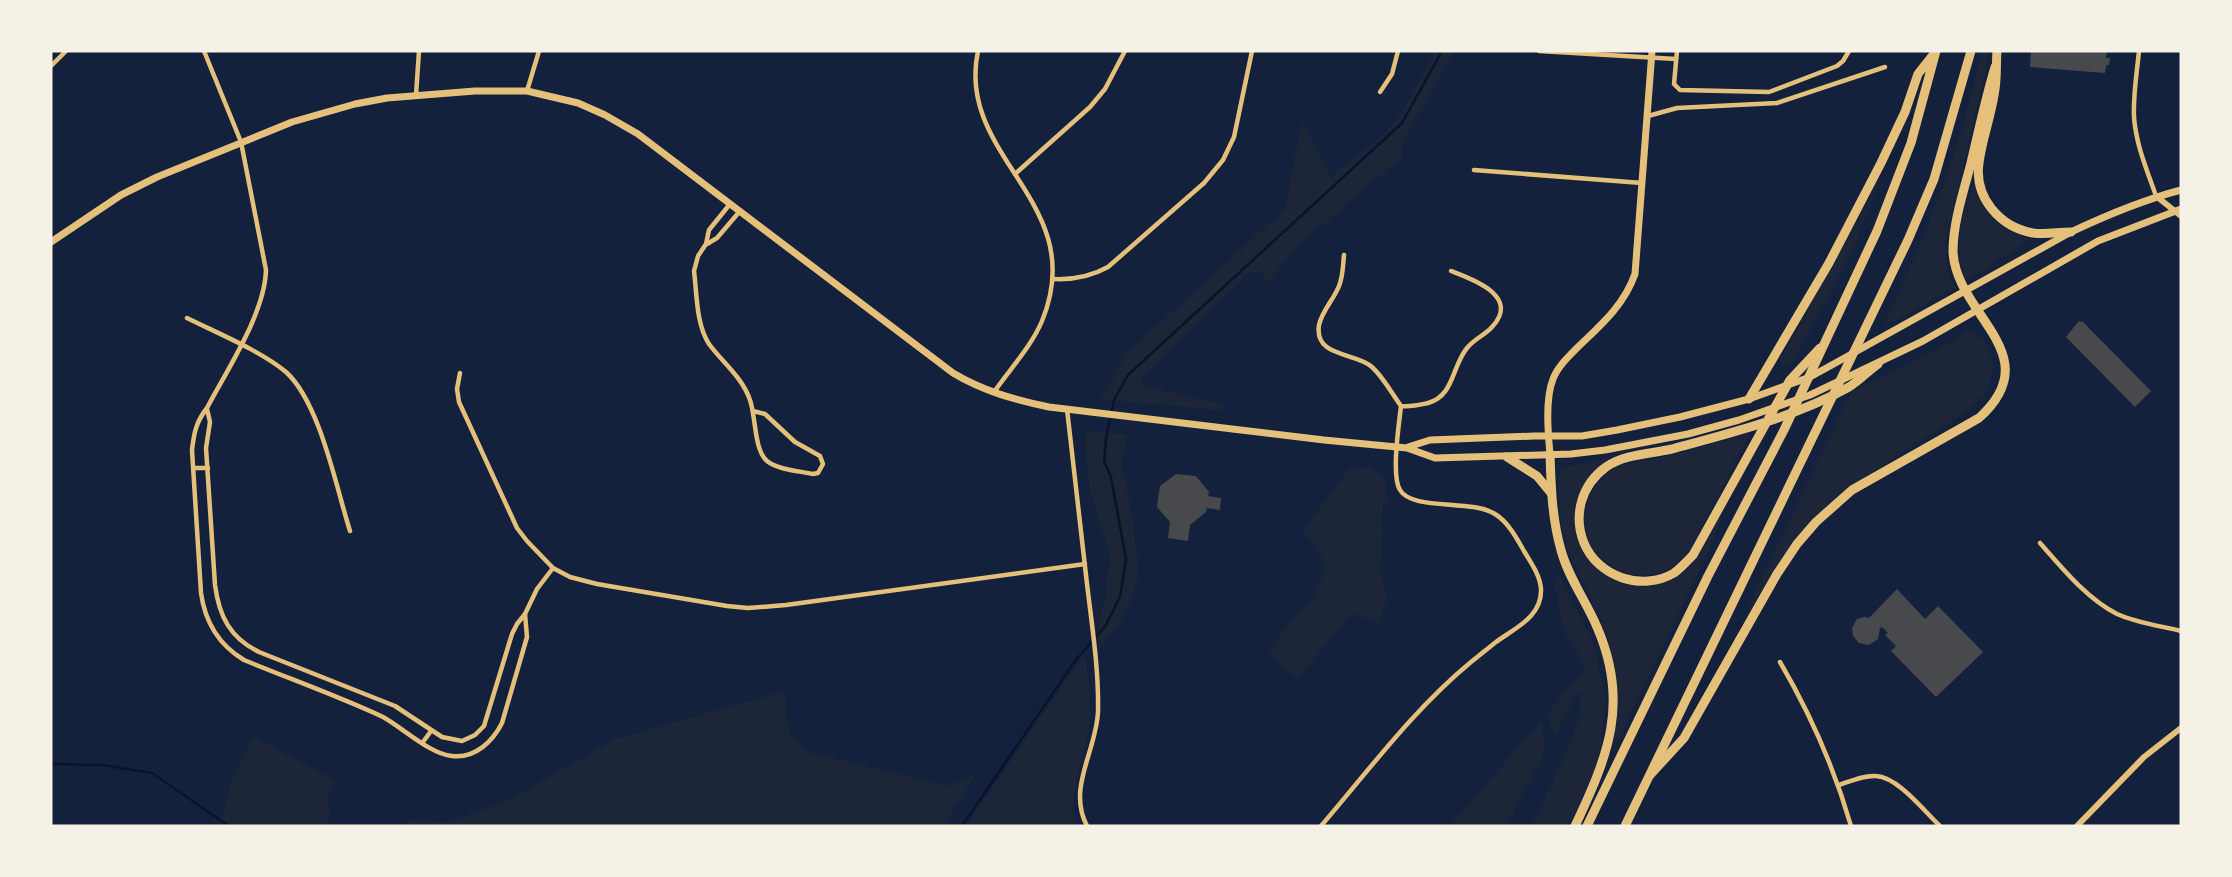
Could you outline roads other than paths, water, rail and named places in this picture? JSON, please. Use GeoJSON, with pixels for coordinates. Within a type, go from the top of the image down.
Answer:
{"type":"FeatureCollection","features":[{"type":"Feature","properties":{"kind":"highway"},"geometry":{"type":"LineString","coordinates":[[1587,826],[1878,231],[1901,172],[1936,51]]}},
{"type":"Feature","properties":{"kind":"highway"},"geometry":{"type":"LineString","coordinates":[[1749,399],[1829,263],[1881,163],[1905,112],[1918,74],[1936,51]]}},
{"type":"Feature","properties":{"kind":"highway"},"geometry":{"type":"LineString","coordinates":[[1625,826],[1912,232],[1934,178],[1971,51]]}},
{"type":"Feature","properties":{"kind":"highway"},"geometry":{"type":"LineString","coordinates":[[1997,51],[1995,88],[1978,164],[1984,198],[1996,215],[2018,229],[2043,234],[2071,232]]}},
{"type":"Feature","properties":{"kind":"highway"},"geometry":{"type":"LineString","coordinates":[[1650,775],[1684,738],[1777,574],[1797,544],[1816,523],[1852,490],[1975,420],[1993,405],[2006,371],[2003,352],[1960,280],[1954,258],[1955,232],[1965,184],[1995,67]]}},
{"type":"Feature","properties":{"kind":"highway"},"geometry":{"type":"LineString","coordinates":[[1826,342],[1790,380],[1713,521],[1685,564],[1662,578],[1639,582],[1610,572],[1592,557],[1582,538],[1579,517],[1584,495],[1600,472],[1625,458],[1669,450],[1756,424],[1806,407],[1851,386],[1878,364]]}},
{"type":"Feature","properties":{"kind":"highway"},"geometry":{"type":"LineString","coordinates":[[1550,454],[1555,522],[1562,553],[1602,637],[1612,687],[1613,716],[1607,750],[1596,782],[1575,826]]}},
{"type":"Feature","properties":{"kind":"highway"},"geometry":{"type":"LineString","coordinates":[[1507,457],[1537,476],[1552,495]]}},
{"type":"Feature","properties":{"kind":"main road"},"geometry":{"type":"LineString","coordinates":[[1550,454],[1549,399],[1554,376],[1568,358],[1615,311],[1630,288],[1636,264],[1652,54]]}},
{"type":"Feature","properties":{"kind":"main road"},"geometry":{"type":"LineString","coordinates":[[51,242],[121,195],[241,142],[318,113],[355,104],[416,95],[527,91],[578,103],[638,134],[953,373],[993,392],[1021,401],[1067,409],[1407,448],[1435,458],[1507,457],[1594,451],[1661,439],[1766,411],[1810,395],[1923,341],[2098,241],[2179,212]]}},
{"type":"Feature","properties":{"kind":"main road"},"geometry":{"type":"LineString","coordinates":[[1407,448],[1430,440],[1582,436],[1680,417],[1749,399],[1810,377],[2071,232],[2156,196],[2181,190]]}},
{"type":"Feature","properties":{"kind":"street"},"geometry":{"type":"LineString","coordinates":[[51,66],[65,51]]}},
{"type":"Feature","properties":{"kind":"street"},"geometry":{"type":"LineString","coordinates":[[204,51],[241,142],[266,270],[262,297],[240,345],[207,408],[197,420],[192,450],[203,609],[210,626],[221,641],[244,660],[381,717],[443,754],[461,756],[477,751],[492,739],[502,723],[527,637],[525,614]]}},
{"type":"Feature","properties":{"kind":"street"},"geometry":{"type":"LineString","coordinates":[[416,95],[419,51]]}},
{"type":"Feature","properties":{"kind":"street"},"geometry":{"type":"LineString","coordinates":[[527,91],[539,51]]}},
{"type":"Feature","properties":{"kind":"street"},"geometry":{"type":"LineString","coordinates":[[978,51],[975,82],[979,105],[988,130],[1046,228],[1051,248],[1053,279],[1041,324],[1031,342],[993,392]]}},
{"type":"Feature","properties":{"kind":"street"},"geometry":{"type":"LineString","coordinates":[[1016,174],[1090,107],[1105,89],[1125,51]]}},
{"type":"Feature","properties":{"kind":"street"},"geometry":{"type":"LineString","coordinates":[[1053,279],[1073,279],[1108,267],[1194,192],[1217,168],[1234,137],[1252,51]]}},
{"type":"Feature","properties":{"kind":"street"},"geometry":{"type":"LineString","coordinates":[[1380,92],[1392,74],[1398,51]]}},
{"type":"Feature","properties":{"kind":"street"},"geometry":{"type":"LineString","coordinates":[[1539,51],[1652,54],[1675,59]]}},
{"type":"Feature","properties":{"kind":"street"},"geometry":{"type":"LineString","coordinates":[[1677,51],[1674,83],[1680,90],[1769,92],[1837,66],[1849,51]]}},
{"type":"Feature","properties":{"kind":"street"},"geometry":{"type":"LineString","coordinates":[[2138,51],[2134,102],[2135,127],[2141,153],[2156,196],[2179,212]]}},
{"type":"Feature","properties":{"kind":"street"},"geometry":{"type":"LineString","coordinates":[[1647,117],[1677,108],[1777,103],[1885,67]]}},
{"type":"Feature","properties":{"kind":"street"},"geometry":{"type":"LineString","coordinates":[[1474,170],[1642,183]]}},
{"type":"Feature","properties":{"kind":"street"},"geometry":{"type":"LineString","coordinates":[[730,203],[709,230],[694,271],[703,331],[708,342],[746,389],[761,455],[773,465],[818,473],[823,464],[820,456],[795,442],[765,414],[753,411]]}},
{"type":"Feature","properties":{"kind":"street"},"geometry":{"type":"LineString","coordinates":[[706,244],[717,238],[740,211]]}},
{"type":"Feature","properties":{"kind":"street"},"geometry":{"type":"LineString","coordinates":[[1321,826],[1426,703],[1464,668],[1526,621],[1540,601],[1541,585],[1537,572],[1512,531],[1496,514],[1472,506],[1415,500],[1402,493],[1397,481],[1401,406],[1371,366],[1356,358],[1330,351],[1321,340],[1319,325],[1340,284],[1344,255]]}},
{"type":"Feature","properties":{"kind":"street"},"geometry":{"type":"LineString","coordinates":[[1401,406],[1410,407],[1434,401],[1444,393],[1465,350],[1490,330],[1498,318],[1499,305],[1493,291],[1451,271]]}},
{"type":"Feature","properties":{"kind":"street"},"geometry":{"type":"LineString","coordinates":[[187,318],[281,368],[293,380],[308,401],[318,427],[350,531]]}},
{"type":"Feature","properties":{"kind":"street"},"geometry":{"type":"LineString","coordinates":[[460,373],[457,389],[460,402],[517,528],[553,568],[570,577],[597,584],[748,608],[1085,564]]}},
{"type":"Feature","properties":{"kind":"street"},"geometry":{"type":"LineString","coordinates":[[207,408],[210,422],[206,448],[217,601],[222,617],[232,633],[259,652],[395,706],[442,737],[454,741],[469,739],[480,731],[487,720],[512,634],[537,589],[553,568]]}},
{"type":"Feature","properties":{"kind":"street"},"geometry":{"type":"LineString","coordinates":[[1067,409],[1094,646],[1098,714],[1079,802],[1087,826]]}},
{"type":"Feature","properties":{"kind":"street"},"geometry":{"type":"LineString","coordinates":[[193,468],[208,468]]}},
{"type":"Feature","properties":{"kind":"street"},"geometry":{"type":"LineString","coordinates":[[2040,543],[2086,591],[2109,609],[2120,615],[2181,631]]}},
{"type":"Feature","properties":{"kind":"street"},"geometry":{"type":"LineString","coordinates":[[1780,662],[1807,709],[1839,785],[1851,826]]}},
{"type":"Feature","properties":{"kind":"street"},"geometry":{"type":"LineString","coordinates":[[2077,826],[2144,757],[2181,728]]}},
{"type":"Feature","properties":{"kind":"street"},"geometry":{"type":"LineString","coordinates":[[423,743],[431,731]]}},
{"type":"Feature","properties":{"kind":"street"},"geometry":{"type":"LineString","coordinates":[[1839,785],[1874,775],[1889,779],[1940,826]]}},
{"type":"Feature","properties":{"kind":"waterway"},"geometry":{"type":"LineString","coordinates":[[962,826],[1075,661],[1106,625],[1120,597],[1126,559],[1111,477],[1104,461],[1114,400],[1128,375],[1402,123],[1442,51]]}},
{"type":"Feature","properties":{"kind":"waterway"},"geometry":{"type":"LineString","coordinates":[[51,764],[103,765],[152,773],[229,826]]}}]}
